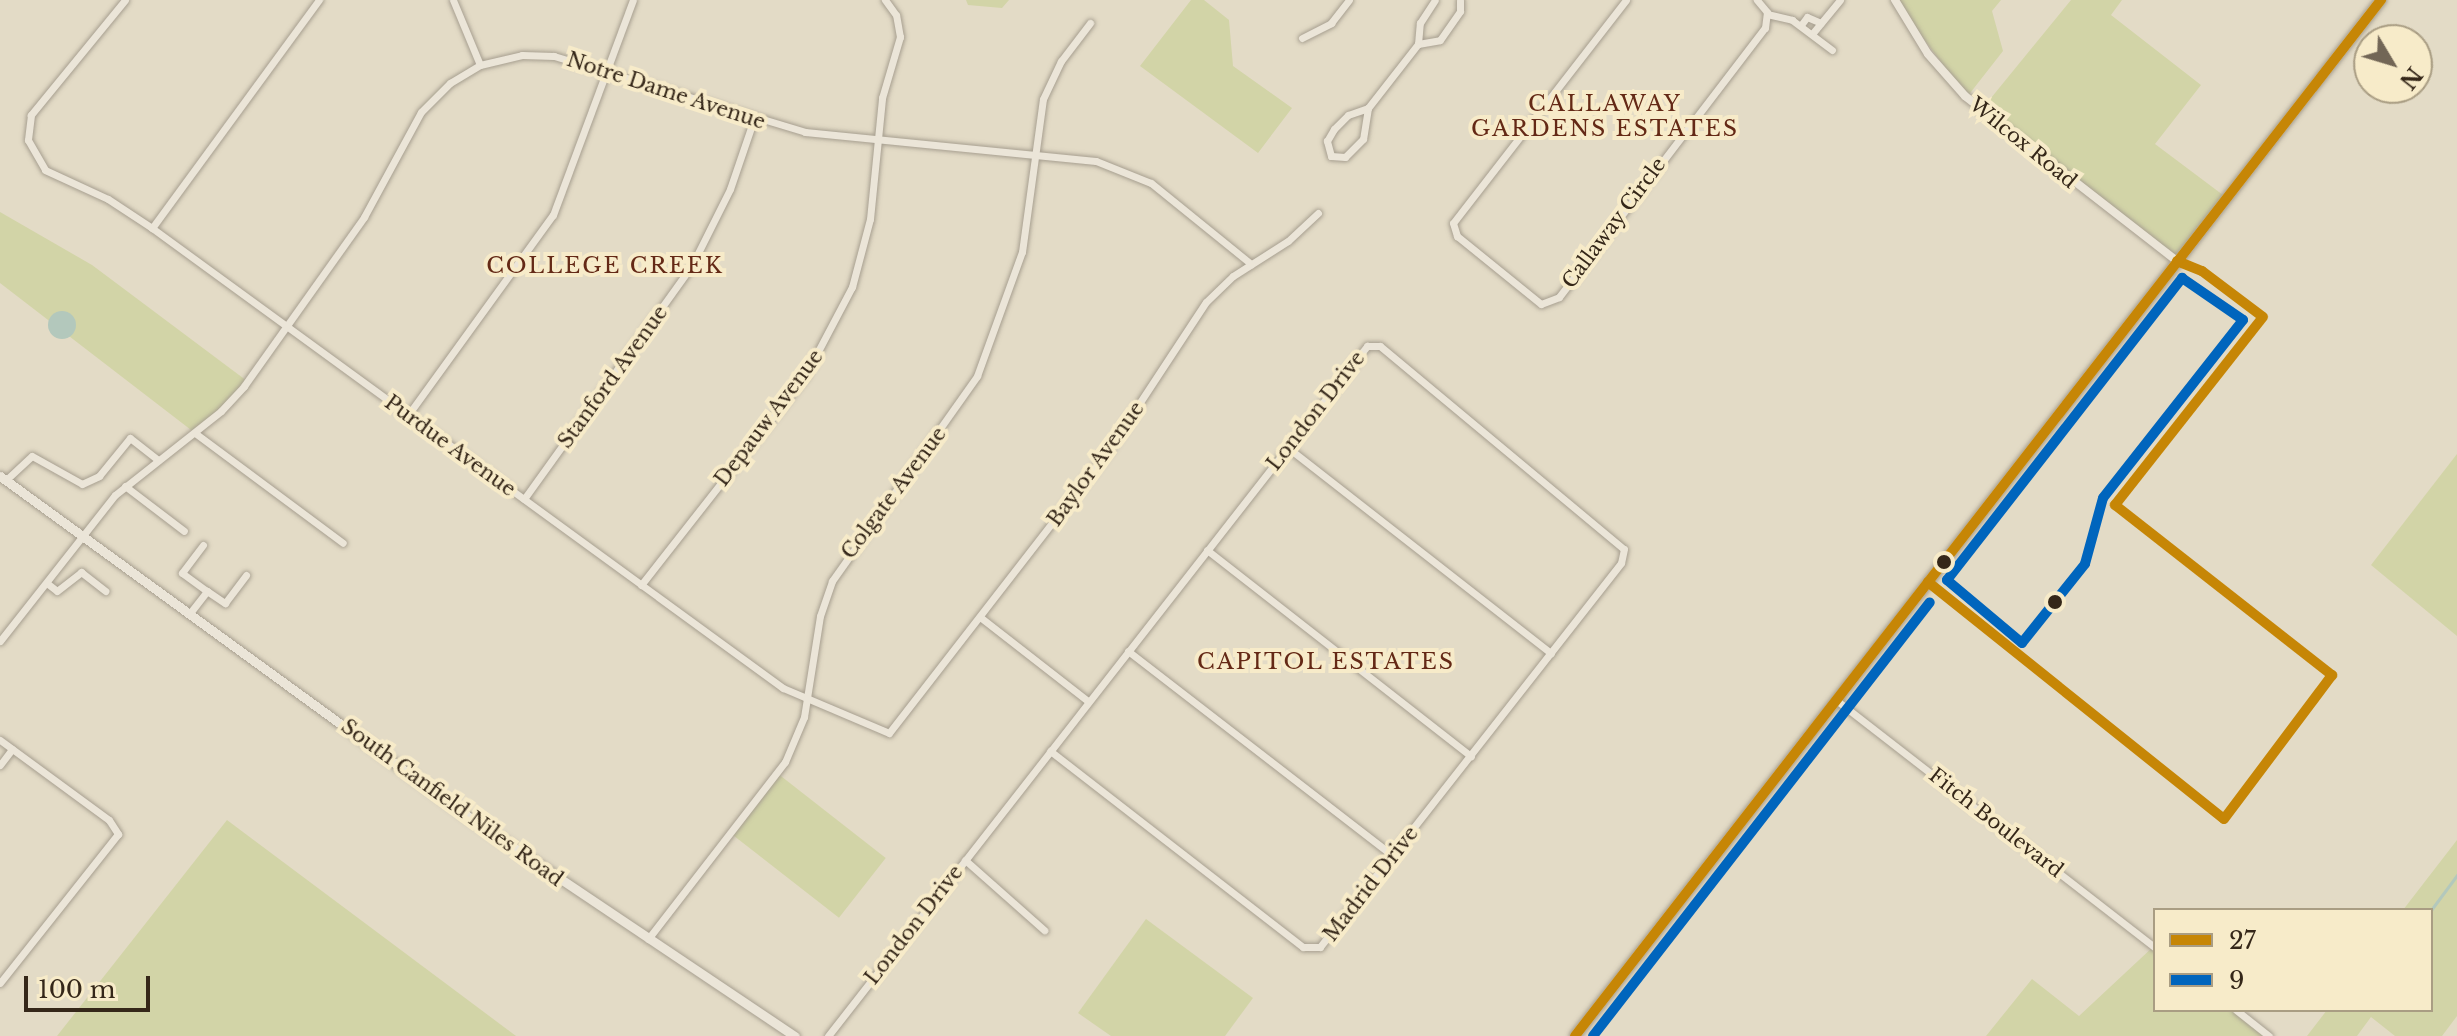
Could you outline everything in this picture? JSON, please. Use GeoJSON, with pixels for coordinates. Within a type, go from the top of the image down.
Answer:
{"type":"FeatureCollection","features":[{"type":"Feature","properties":{"kind":"main road"},"geometry":{"type":"LineString","coordinates":[[1575,1036],[2381,0]]}},
{"type":"Feature","properties":{"kind":"main road"},"geometry":{"type":"LineString","coordinates":[[3,478],[83,536]]}},
{"type":"Feature","properties":{"kind":"main road","name":"South Canfield Niles Road"},"geometry":{"type":"LineString","coordinates":[[83,536],[467,816],[795,1036]]}},
{"type":"Feature","properties":{"kind":"street","name":"Purdue Avenue"},"geometry":{"type":"LineString","coordinates":[[125,0],[34,108],[28,140],[45,170],[108,199],[152,228],[641,585],[807,701],[889,733]]}},
{"type":"Feature","properties":{"kind":"street"},"geometry":{"type":"LineString","coordinates":[[152,228],[319,0]]}},
{"type":"Feature","properties":{"kind":"street"},"geometry":{"type":"LineString","coordinates":[[453,0],[480,65]]}},
{"type":"Feature","properties":{"kind":"street"},"geometry":{"type":"LineString","coordinates":[[408,415],[553,215],[633,0]]}},
{"type":"Feature","properties":{"kind":"street","name":"Depauw Avenue"},"geometry":{"type":"LineString","coordinates":[[641,585],[805,376],[832,333],[864,249],[885,80],[900,37],[896,15],[885,0]]}},
{"type":"Feature","properties":{"kind":"street"},"geometry":{"type":"LineString","coordinates":[[1302,38],[1331,23],[1349,0]]}},
{"type":"Feature","properties":{"kind":"street"},"geometry":{"type":"LineString","coordinates":[[1368,108],[1348,115],[1334,129],[1327,141],[1331,156],[1345,157],[1363,139],[1368,108],[1418,44],[1420,23],[1435,0]]}},
{"type":"Feature","properties":{"kind":"street"},"geometry":{"type":"LineString","coordinates":[[1418,44],[1440,40],[1460,11],[1460,0]]}},
{"type":"Feature","properties":{"kind":"street","name":"Callaway Circle"},"geometry":{"type":"LineString","coordinates":[[1626,0],[1453,223],[1457,236],[1541,304],[1559,297],[1765,28],[1767,14]]}},
{"type":"Feature","properties":{"kind":"street"},"geometry":{"type":"LineString","coordinates":[[1757,0],[1767,14],[1801,25],[1832,50]]}},
{"type":"Feature","properties":{"kind":"street"},"geometry":{"type":"LineString","coordinates":[[1812,34],[1840,0]]}},
{"type":"Feature","properties":{"kind":"street","name":"Wilcox Road"},"geometry":{"type":"LineString","coordinates":[[1895,0],[1928,54],[1965,96],[2177,261]]}},
{"type":"Feature","properties":{"kind":"street"},"geometry":{"type":"LineString","coordinates":[[1801,25],[1807,17],[1821,23]]}},
{"type":"Feature","properties":{"kind":"street","name":"Colgate Avenue"},"geometry":{"type":"LineString","coordinates":[[648,939],[785,762],[807,701],[820,616],[839,566],[951,419],[994,339],[1022,252],[1048,86],[1090,23]]}},
{"type":"Feature","properties":{"kind":"street","name":"Notre Dame Avenue"},"geometry":{"type":"LineString","coordinates":[[0,641],[125,486],[195,433],[244,386],[364,217],[421,112],[450,83],[480,65],[538,55],[607,71],[754,119],[805,132],[1096,161],[1137,175],[1251,264]]}},
{"type":"Feature","properties":{"kind":"street","name":"Stanford Avenue"},"geometry":{"type":"LineString","coordinates":[[524,499],[691,267],[730,189],[754,119]]}},
{"type":"Feature","properties":{"kind":"street","name":"Baylor Avenue"},"geometry":{"type":"LineString","coordinates":[[889,733],[1108,451],[1206,302],[1318,213]]}},
{"type":"Feature","properties":{"kind":"street","name":"London Drive"},"geometry":{"type":"LineString","coordinates":[[828,1036],[1362,349],[1376,345],[1619,540],[1624,551]]}},
{"type":"Feature","properties":{"kind":"street"},"geometry":{"type":"LineString","coordinates":[[195,433],[343,543]]}},
{"type":"Feature","properties":{"kind":"street"},"geometry":{"type":"LineString","coordinates":[[3,478],[32,456],[82,484],[99,476],[130,438],[157,459]]}},
{"type":"Feature","properties":{"kind":"street"},"geometry":{"type":"LineString","coordinates":[[1287,447],[1551,653]]}},
{"type":"Feature","properties":{"kind":"street"},"geometry":{"type":"LineString","coordinates":[[125,486],[184,531]]}},
{"type":"Feature","properties":{"kind":"street"},"geometry":{"type":"LineString","coordinates":[[203,545],[182,573],[207,591],[225,603],[246,575]]}},
{"type":"Feature","properties":{"kind":"street"},"geometry":{"type":"LineString","coordinates":[[1207,550],[1471,756]]}},
{"type":"Feature","properties":{"kind":"street","name":"Madrid Drive"},"geometry":{"type":"LineString","coordinates":[[1050,751],[1307,949],[1325,944],[1621,563],[1624,551]]}},
{"type":"Feature","properties":{"kind":"street"},"geometry":{"type":"LineString","coordinates":[[48,584],[57,591],[81,572],[105,591]]}},
{"type":"Feature","properties":{"kind":"street"},"geometry":{"type":"LineString","coordinates":[[190,613],[207,591]]}},
{"type":"Feature","properties":{"kind":"street"},"geometry":{"type":"LineString","coordinates":[[980,617],[1088,701]]}},
{"type":"Feature","properties":{"kind":"street"},"geometry":{"type":"LineString","coordinates":[[1128,651],[1393,856]]}},
{"type":"Feature","properties":{"kind":"street","name":"Fitch Boulevard"},"geometry":{"type":"LineString","coordinates":[[1836,700],[2153,945]]}},
{"type":"Feature","properties":{"kind":"street"},"geometry":{"type":"LineString","coordinates":[[0,740],[109,820],[118,834],[0,983]]}},
{"type":"Feature","properties":{"kind":"street"},"geometry":{"type":"LineString","coordinates":[[0,765],[12,749]]}},
{"type":"Feature","properties":{"kind":"street"},"geometry":{"type":"LineString","coordinates":[[965,860],[1044,930]]}},
{"type":"Feature","properties":{"kind":"street"},"geometry":{"type":"LineString","coordinates":[[2239,1012],[2269,1036]]}},
{"type":"Feature","properties":{"kind":"green space"},"geometry":{"type":"Polygon","coordinates":[[[966,0],[1009,0],[1002,8],[968,5],[966,0]]]}},
{"type":"Feature","properties":{"kind":"green space"},"geometry":{"type":"Polygon","coordinates":[[[1191,0],[1204,0],[1229,20],[1233,66],[1292,108],[1258,153],[1140,66],[1191,0]]]}},
{"type":"Feature","properties":{"kind":"green space"},"geometry":{"type":"Polygon","coordinates":[[[1895,0],[2001,0],[1992,11],[2003,51],[1967,97],[1895,0]]]}},
{"type":"Feature","properties":{"kind":"green space"},"geometry":{"type":"Polygon","coordinates":[[[2071,0],[2122,0],[2111,15],[2201,85],[2155,144],[2227,198],[2177,261],[1982,109],[2071,0]]]}},
{"type":"Feature","properties":{"kind":"green space"},"geometry":{"type":"Polygon","coordinates":[[[0,212],[92,265],[247,381],[195,433],[0,283],[0,212]]]}},
{"type":"Feature","properties":{"kind":"green space"},"geometry":{"type":"Polygon","coordinates":[[[2457,454],[2457,636],[2371,565],[2457,454]]]}},
{"type":"Feature","properties":{"kind":"green space"},"geometry":{"type":"Polygon","coordinates":[[[777,773],[886,858],[839,918],[730,833],[777,773]]]}},
{"type":"Feature","properties":{"kind":"green space"},"geometry":{"type":"Polygon","coordinates":[[[227,820],[516,1036],[57,1036],[227,820]]]}},
{"type":"Feature","properties":{"kind":"green space"},"geometry":{"type":"Polygon","coordinates":[[[2457,840],[2457,1016],[2442,1036],[2395,1036],[2371,1017],[2357,1036],[2307,1036],[2325,1012],[2433,1012],[2433,908],[2405,908],[2457,840]]]}},
{"type":"Feature","properties":{"kind":"green space"},"geometry":{"type":"Polygon","coordinates":[[[1146,919],[1253,998],[1225,1036],[1111,1036],[1078,1013],[1146,919]]]}},
{"type":"Feature","properties":{"kind":"green space"},"geometry":{"type":"Polygon","coordinates":[[[2153,947],[2153,1012],[2239,1012],[2269,1036],[1986,1036],[2032,979],[2079,1016],[2153,947]]]}},
{"type":"Feature","properties":{"kind":"shaded area"},"geometry":{"type":"Polygon","coordinates":[[[62,311],[72,315],[76,325],[72,335],[62,339],[52,335],[48,325],[52,315],[62,311]]]}},
{"type":"Feature","properties":{"kind":"waterway"},"geometry":{"type":"LineString","coordinates":[[2432,908],[2457,875]]}},
{"type":"Feature","properties":{"kind":"transit line","name":"27"},"geometry":{"type":"LineString","coordinates":[[1575,1036],[2381,0]]}},
{"type":"Feature","properties":{"kind":"transit line","name":"27"},"geometry":{"type":"LineString","coordinates":[[2177,261],[2202,271],[2263,317]]}},
{"type":"Feature","properties":{"kind":"transit line","name":"9"},"geometry":{"type":"LineString","coordinates":[[2182,278],[2243,320],[2103,498],[2085,564],[2022,643],[1947,580],[2182,278]]}},
{"type":"Feature","properties":{"kind":"transit line","name":"27"},"geometry":{"type":"LineString","coordinates":[[2115,505],[2263,317]]}},
{"type":"Feature","properties":{"kind":"transit line","name":"27"},"geometry":{"type":"LineString","coordinates":[[2115,505],[2332,675]]}},
{"type":"Feature","properties":{"kind":"transit line","name":"27"},"geometry":{"type":"LineString","coordinates":[[1928,582],[2224,819],[2332,675]]}},
{"type":"Feature","properties":{"kind":"transit line","name":"9"},"geometry":{"type":"LineString","coordinates":[[1593,1036],[1930,602]]}},
{"type":"Feature","properties":{"kind":"district","name":"CALLAWAY GARDENS ESTATES"},"geometry":{"type":"Point","coordinates":[1605,116]}},
{"type":"Feature","properties":{"kind":"district","name":"COLLEGE CREEK"},"geometry":{"type":"Point","coordinates":[605,266]}},
{"type":"Feature","properties":{"kind":"district","name":"CAPITOL ESTATES"},"geometry":{"type":"Point","coordinates":[1326,662]}}]}
